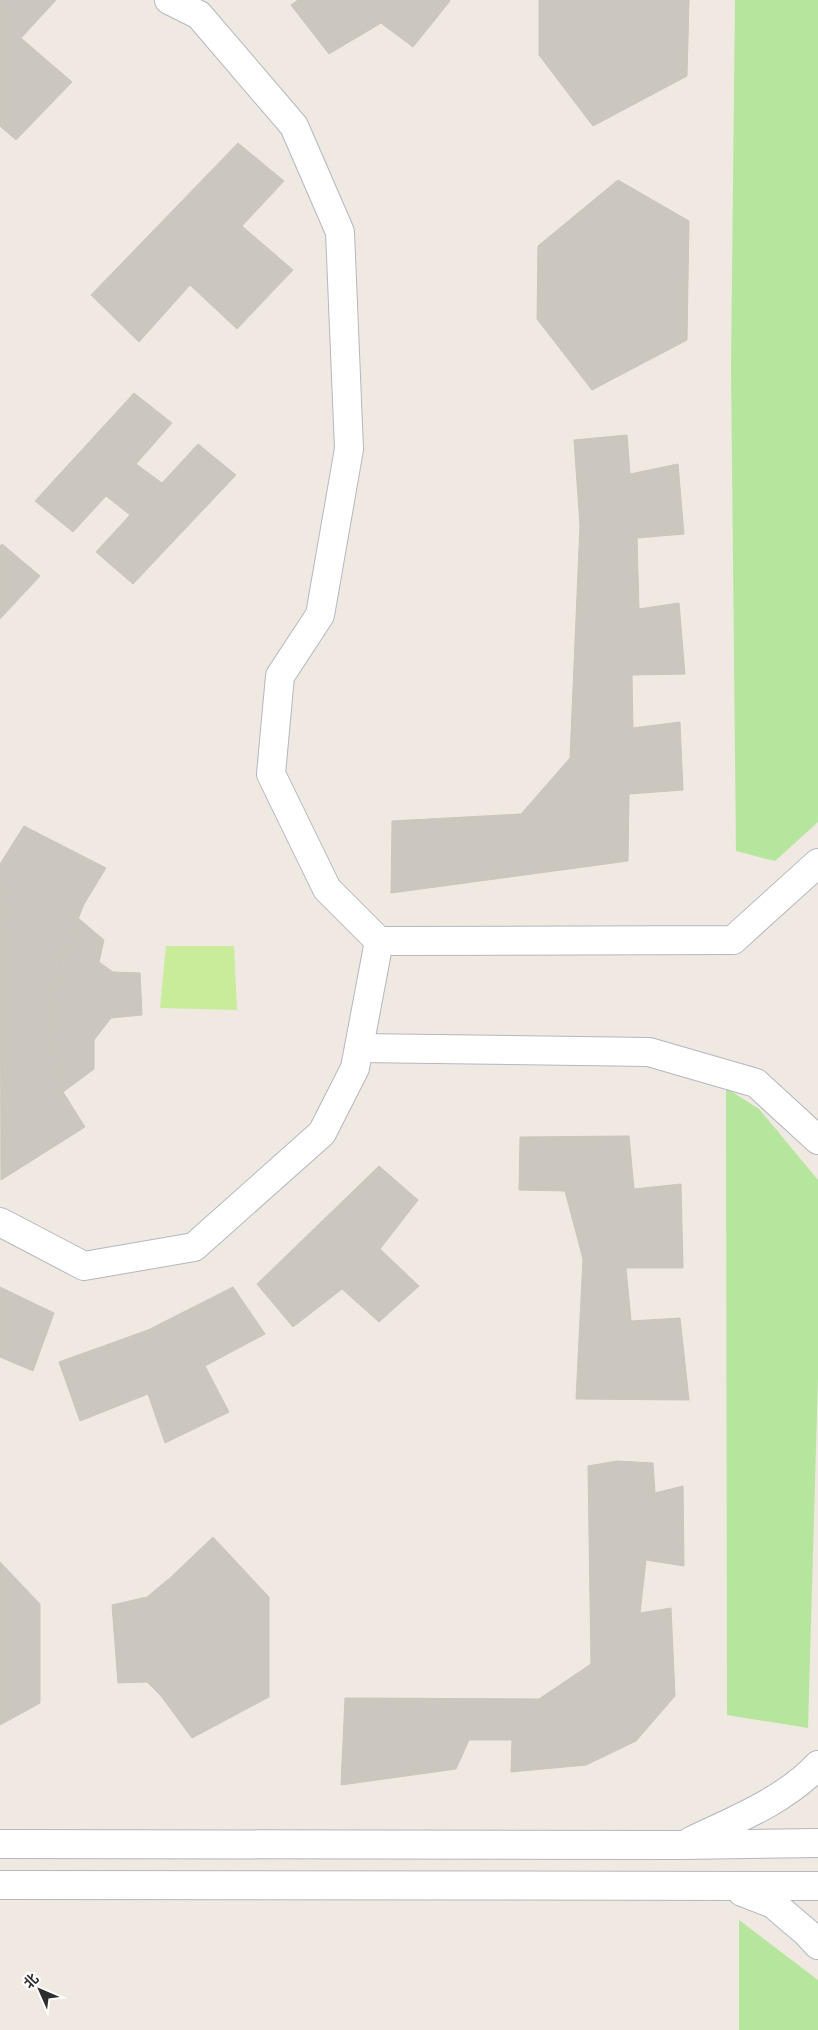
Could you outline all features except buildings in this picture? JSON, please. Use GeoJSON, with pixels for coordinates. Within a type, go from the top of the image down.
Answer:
{"type":"FeatureCollection","features":[{"type":"Feature","properties":{"kind":"street"},"geometry":{"type":"LineString","coordinates":[[169,0],[199,15],[294,126],[340,232],[350,449],[320,615],[280,676],[271,774],[327,889],[379,941],[733,940],[818,863]]}},
{"type":"Feature","properties":{"kind":"street"},"geometry":{"type":"LineString","coordinates":[[0,1222],[84,1266],[194,1247],[322,1133],[355,1068],[379,941]]}},
{"type":"Feature","properties":{"kind":"street"},"geometry":{"type":"LineString","coordinates":[[359,1048],[649,1052],[756,1083],[818,1140]]}},
{"type":"Feature","properties":{"kind":"street"},"geometry":{"type":"LineString","coordinates":[[681,1845],[766,1805],[818,1766]]}},
{"type":"Feature","properties":{"kind":"street"},"geometry":{"type":"LineString","coordinates":[[0,1844],[681,1845],[818,1843]]}},
{"type":"Feature","properties":{"kind":"street"},"geometry":{"type":"LineString","coordinates":[[0,1885],[818,1886]]}},
{"type":"Feature","properties":{"kind":"street"},"geometry":{"type":"LineString","coordinates":[[729,1886],[773,1904],[806,1932],[818,1945]]}},
{"type":"Feature","properties":{"kind":"green space"},"geometry":{"type":"Polygon","coordinates":[[[735,0],[818,0],[818,822],[775,861],[736,851],[731,367],[735,0]]]}},
{"type":"Feature","properties":{"kind":"green space"},"geometry":{"type":"Polygon","coordinates":[[[166,946],[234,946],[237,1010],[160,1008],[166,946]]]}},
{"type":"Feature","properties":{"kind":"green space"},"geometry":{"type":"Polygon","coordinates":[[[726,1088],[759,1109],[818,1180],[818,1377],[808,1728],[727,1715],[726,1088]]]}},
{"type":"Feature","properties":{"kind":"green space"},"geometry":{"type":"Polygon","coordinates":[[[739,1920],[818,1980],[818,2030],[739,2030],[739,1920]]]}}]}
